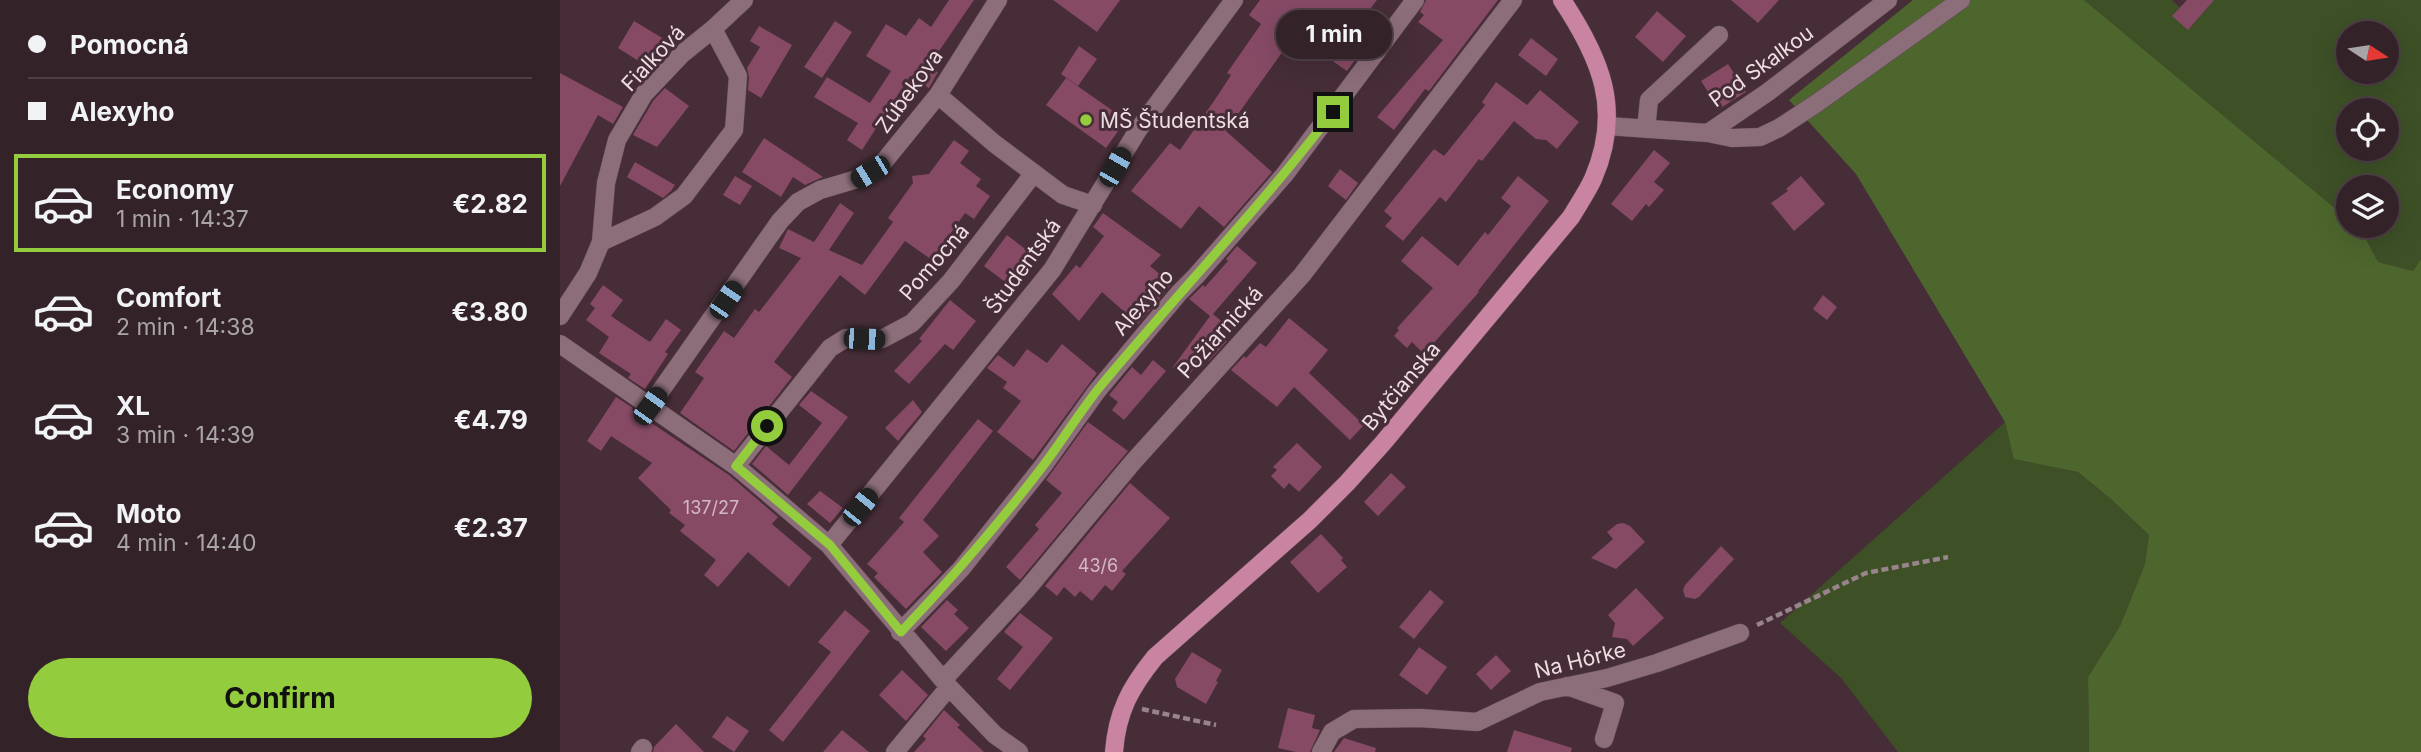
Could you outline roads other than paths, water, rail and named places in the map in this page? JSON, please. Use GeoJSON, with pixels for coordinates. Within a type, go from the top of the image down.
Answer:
{"type":"FeatureCollection","features":[{"type":"Feature","properties":{"kind":"main road","name":"Bytčianska"},"geometry":{"type":"LineString","coordinates":[[1114,752],[1124,705],[1135,682],[1155,657],[1310,520],[1347,483],[1526,274],[1571,217],[1592,180],[1603,150],[1608,107],[1595,56],[1584,33],[1562,0]]}},
{"type":"Feature","properties":{"kind":"street","name":"Fialková"},"geometry":{"type":"LineString","coordinates":[[560,316],[588,273],[601,242],[606,183],[617,140],[644,94],[682,54],[744,0]]}},
{"type":"Feature","properties":{"kind":"street","name":"Zúbekova"},"geometry":{"type":"LineString","coordinates":[[650,406],[780,220],[797,202],[820,190],[857,179],[882,164],[938,95],[998,0]]}},
{"type":"Feature","properties":{"kind":"street","name":"Študentská"},"geometry":{"type":"LineString","coordinates":[[830,545],[1052,270],[1138,130],[1234,0]]}},
{"type":"Feature","properties":{"kind":"street","name":"Alexyho"},"geometry":{"type":"LineString","coordinates":[[901,632],[961,569],[1043,466],[1097,391],[1179,293],[1285,174],[1415,0]]}},
{"type":"Feature","properties":{"kind":"street","name":"Požiarnická"},"geometry":{"type":"LineString","coordinates":[[895,752],[946,684],[1133,462],[1302,275],[1513,0]]}},
{"type":"Feature","properties":{"kind":"street","name":"Pod Skalkou"},"geometry":{"type":"LineString","coordinates":[[1607,127],[1708,133],[1768,92],[1888,0]]}},
{"type":"Feature","properties":{"kind":"street"},"geometry":{"type":"LineString","coordinates":[[1708,133],[1732,138],[1760,137],[1779,128],[1961,0]]}},
{"type":"Feature","properties":{"kind":"street","name":"Fialková"},"geometry":{"type":"LineString","coordinates":[[601,242],[655,217],[684,196],[734,130],[738,76],[713,29]]}},
{"type":"Feature","properties":{"kind":"street"},"geometry":{"type":"LineString","coordinates":[[1646,129],[1649,100],[1719,35]]}},
{"type":"Feature","properties":{"kind":"street"},"geometry":{"type":"LineString","coordinates":[[938,95],[995,144],[1063,195],[1093,205]]}},
{"type":"Feature","properties":{"kind":"street","name":"Pomocná"},"geometry":{"type":"LineString","coordinates":[[736,466],[830,348],[846,338],[882,340],[912,323],[951,282],[1034,173]]}},
{"type":"Feature","properties":{"kind":"street"},"geometry":{"type":"LineString","coordinates":[[561,347],[736,466],[830,545],[946,684],[995,735],[1019,752]]}},
{"type":"Feature","properties":{"kind":"street","name":"Na Hôrke"},"geometry":{"type":"LineString","coordinates":[[1321,752],[1332,732],[1354,719],[1420,718],[1477,722],[1539,692],[1657,663],[1740,633]]}},
{"type":"Feature","properties":{"kind":"street"},"geometry":{"type":"LineString","coordinates":[[1567,686],[1615,703],[1604,740]]}},
{"type":"Feature","properties":{"kind":"place","name":"MŠ Študentská"},"geometry":{"type":"Point","coordinates":[1086,120]}}]}
